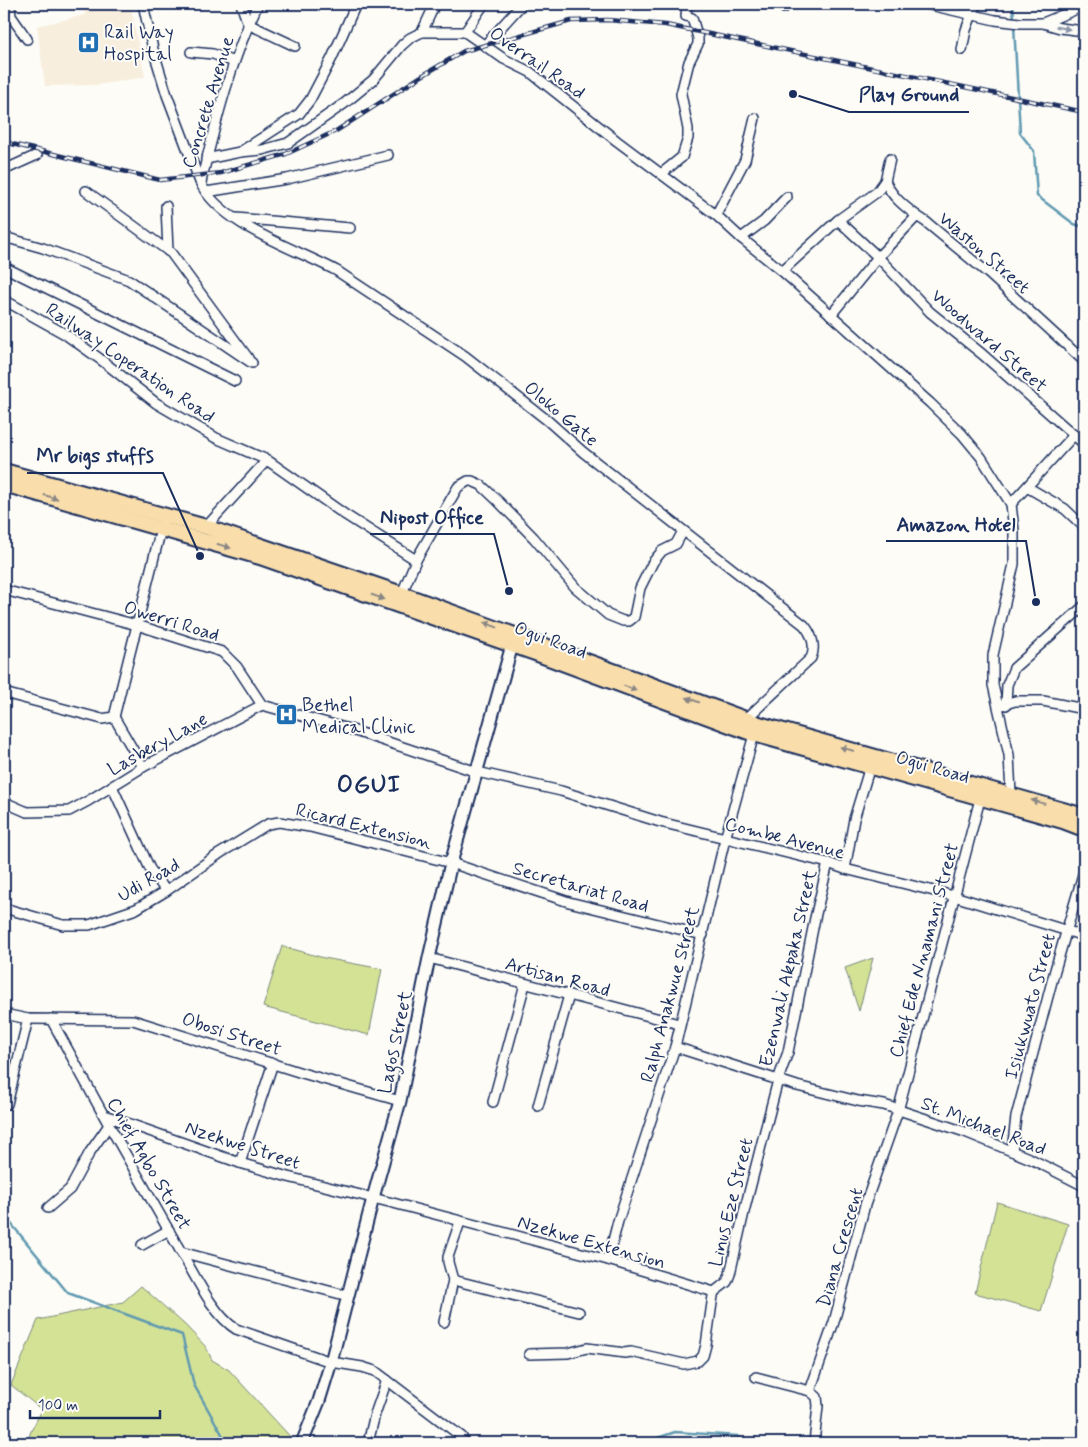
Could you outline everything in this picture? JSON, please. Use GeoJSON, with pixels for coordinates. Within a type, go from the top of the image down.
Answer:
{"type":"FeatureCollection","features":[{"type":"Feature","properties":{"kind":"main road","name":"Ogui Road"},"geometry":{"type":"LineString","coordinates":[[4,472],[163,521],[260,557],[400,599]]}},
{"type":"Feature","properties":{"kind":"main road","name":"Ogui Road"},"geometry":{"type":"LineString","coordinates":[[4,484],[163,521],[206,527],[400,599],[745,720],[756,729]]}},
{"type":"Feature","properties":{"kind":"main road","name":"Ogui Road"},"geometry":{"type":"LineString","coordinates":[[513,639],[756,729],[871,762],[980,798],[1063,821],[1084,830]]}},
{"type":"Feature","properties":{"kind":"main road","name":"Ogui Road"},"geometry":{"type":"LineString","coordinates":[[871,762],[1010,794],[1084,816]]}},
{"type":"Feature","properties":{"kind":"street"},"geometry":{"type":"LineString","coordinates":[[10,4],[11,16],[27,39]]}},
{"type":"Feature","properties":{"kind":"street","name":"Oloko Gate"},"geometry":{"type":"LineString","coordinates":[[143,4],[153,49],[167,95],[200,182],[206,192],[235,218],[256,232],[337,271],[464,356],[547,420],[576,446],[683,531],[804,624],[812,640],[814,652],[809,662],[745,720]]}},
{"type":"Feature","properties":{"kind":"street"},"geometry":{"type":"LineString","coordinates":[[240,4],[248,24],[295,46]]}},
{"type":"Feature","properties":{"kind":"street","name":"Concrete Avenue"},"geometry":{"type":"LineString","coordinates":[[200,182],[234,62],[248,24],[258,4]]}},
{"type":"Feature","properties":{"kind":"street"},"geometry":{"type":"LineString","coordinates":[[240,152],[299,114],[310,100],[332,58],[356,4]]}},
{"type":"Feature","properties":{"kind":"street"},"geometry":{"type":"LineString","coordinates":[[206,159],[240,152],[262,150],[288,143],[345,103],[373,80],[402,45],[410,38],[422,32],[435,4]]}},
{"type":"Feature","properties":{"kind":"street"},"geometry":{"type":"LineString","coordinates":[[465,32],[484,4]]}},
{"type":"Feature","properties":{"kind":"street"},"geometry":{"type":"LineString","coordinates":[[485,45],[522,4]]}},
{"type":"Feature","properties":{"kind":"street"},"geometry":{"type":"LineString","coordinates":[[661,174],[682,157],[688,138],[681,94],[689,62],[698,44],[698,38],[692,18],[686,16],[687,4]]}},
{"type":"Feature","properties":{"kind":"street"},"geometry":{"type":"LineString","coordinates":[[926,4],[944,6],[995,20],[1043,23],[1060,28],[1084,31]]}},
{"type":"Feature","properties":{"kind":"street"},"geometry":{"type":"LineString","coordinates":[[962,50],[966,30],[976,4]]}},
{"type":"Feature","properties":{"kind":"street"},"geometry":{"type":"LineString","coordinates":[[1043,23],[1084,6]]}},
{"type":"Feature","properties":{"kind":"street","name":"Overrail Road"},"geometry":{"type":"LineString","coordinates":[[422,32],[465,32],[504,59],[530,72],[716,215],[930,402],[962,434],[993,473],[1011,504]]}},
{"type":"Feature","properties":{"kind":"street"},"geometry":{"type":"LineString","coordinates":[[191,52],[213,54],[234,62]]}},
{"type":"Feature","properties":{"kind":"street"},"geometry":{"type":"LineString","coordinates":[[716,215],[745,160],[755,118]]}},
{"type":"Feature","properties":{"kind":"street"},"geometry":{"type":"LineString","coordinates":[[206,192],[287,179],[388,155]]}},
{"type":"Feature","properties":{"kind":"street"},"geometry":{"type":"LineString","coordinates":[[4,170],[37,156]]}},
{"type":"Feature","properties":{"kind":"street"},"geometry":{"type":"LineString","coordinates":[[782,271],[838,220],[877,192],[885,181],[890,159]]}},
{"type":"Feature","properties":{"kind":"street"},"geometry":{"type":"LineString","coordinates":[[885,181],[890,192],[897,200],[917,216]]}},
{"type":"Feature","properties":{"kind":"street"},"geometry":{"type":"LineString","coordinates":[[4,237],[43,248],[129,280],[252,363],[168,251],[86,191]]}},
{"type":"Feature","properties":{"kind":"street"},"geometry":{"type":"LineString","coordinates":[[741,238],[764,221],[787,197]]}},
{"type":"Feature","properties":{"kind":"street"},"geometry":{"type":"LineString","coordinates":[[166,206],[168,251]]}},
{"type":"Feature","properties":{"kind":"street","name":"Waston Street"},"geometry":{"type":"LineString","coordinates":[[831,315],[878,257],[917,216],[988,274],[1084,361]]}},
{"type":"Feature","properties":{"kind":"street"},"geometry":{"type":"LineString","coordinates":[[235,218],[350,228]]}},
{"type":"Feature","properties":{"kind":"street","name":"Woodward Street"},"geometry":{"type":"LineString","coordinates":[[838,220],[878,257],[930,312],[982,354],[1084,444]]}},
{"type":"Feature","properties":{"kind":"street"},"geometry":{"type":"LineString","coordinates":[[4,267],[235,381]]}},
{"type":"Feature","properties":{"kind":"street","name":"Railway Coperation Road"},"geometry":{"type":"LineString","coordinates":[[4,300],[65,334],[156,403],[216,438],[267,460],[344,514],[416,560]]}},
{"type":"Feature","properties":{"kind":"street"},"geometry":{"type":"LineString","coordinates":[[1010,794],[1009,755],[1001,705],[993,685],[993,655],[1014,564],[1014,531],[1011,504],[1074,435]]}},
{"type":"Feature","properties":{"kind":"street"},"geometry":{"type":"LineString","coordinates":[[206,527],[267,460]]}},
{"type":"Feature","properties":{"kind":"street"},"geometry":{"type":"LineString","coordinates":[[400,599],[416,560],[458,488],[468,481],[481,485],[505,508],[534,538],[575,587],[608,615],[622,621],[629,621],[634,617],[640,588],[652,562],[662,551],[676,544],[683,531]]}},
{"type":"Feature","properties":{"kind":"street"},"geometry":{"type":"LineString","coordinates":[[1027,486],[1065,510],[1084,526]]}},
{"type":"Feature","properties":{"kind":"street"},"geometry":{"type":"LineString","coordinates":[[143,767],[114,717],[163,521]]}},
{"type":"Feature","properties":{"kind":"street","name":"Owerri Road"},"geometry":{"type":"LineString","coordinates":[[4,590],[137,625],[222,652],[237,667],[262,705]]}},
{"type":"Feature","properties":{"kind":"street"},"geometry":{"type":"LineString","coordinates":[[1001,705],[1014,668],[1084,606]]}},
{"type":"Feature","properties":{"kind":"street","name":"Lagos Street"},"geometry":{"type":"LineString","coordinates":[[302,1443],[319,1401],[331,1362],[372,1198],[400,1101],[429,958],[451,863],[513,639]]}},
{"type":"Feature","properties":{"kind":"street"},"geometry":{"type":"LineString","coordinates":[[4,693],[102,719],[114,717]]}},
{"type":"Feature","properties":{"kind":"street"},"geometry":{"type":"LineString","coordinates":[[1001,705],[1015,701],[1043,701],[1084,709]]}},
{"type":"Feature","properties":{"kind":"street"},"geometry":{"type":"LineString","coordinates":[[262,705],[349,729],[477,772]]}},
{"type":"Feature","properties":{"kind":"street","name":"Lasbery Lane"},"geometry":{"type":"LineString","coordinates":[[4,802],[27,812],[70,811],[143,767],[262,705]]}},
{"type":"Feature","properties":{"kind":"street","name":"Ralph Anakwue Street"},"geometry":{"type":"LineString","coordinates":[[608,1260],[618,1221],[675,1047],[725,838],[756,729]]}},
{"type":"Feature","properties":{"kind":"street","name":"Ezenwali Akpaka Street"},"geometry":{"type":"LineString","coordinates":[[845,869],[854,818],[871,762]]}},
{"type":"Feature","properties":{"kind":"street","name":"Combe Avenue"},"geometry":{"type":"LineString","coordinates":[[477,772],[561,791],[660,822],[954,896],[1084,936]]}},
{"type":"Feature","properties":{"kind":"street"},"geometry":{"type":"LineString","coordinates":[[112,786],[150,869],[166,892]]}},
{"type":"Feature","properties":{"kind":"street","name":"Chief Ede Nnamani Street"},"geometry":{"type":"LineString","coordinates":[[898,1111],[980,798]]}},
{"type":"Feature","properties":{"kind":"street","name":"Ricard Extension"},"geometry":{"type":"LineString","coordinates":[[268,824],[284,822],[310,827],[451,863]]}},
{"type":"Feature","properties":{"kind":"street","name":"Udi Road"},"geometry":{"type":"LineString","coordinates":[[4,908],[63,925],[89,925],[136,909],[166,892],[218,854],[268,824]]}},
{"type":"Feature","properties":{"kind":"street","name":"Secretariat Road"},"geometry":{"type":"LineString","coordinates":[[451,863],[570,902],[703,935]]}},
{"type":"Feature","properties":{"kind":"street","name":"Ezenwali Akpaka Street"},"geometry":{"type":"LineString","coordinates":[[778,1080],[788,1052],[828,863]]}},
{"type":"Feature","properties":{"kind":"street","name":"Isiukwuato Street"},"geometry":{"type":"LineString","coordinates":[[1012,1150],[1016,1117],[1084,871]]}},
{"type":"Feature","properties":{"kind":"street","name":"Artisan Road"},"geometry":{"type":"LineString","coordinates":[[429,958],[680,1024]]}},
{"type":"Feature","properties":{"kind":"street"},"geometry":{"type":"LineString","coordinates":[[493,1102],[525,984]]}},
{"type":"Feature","properties":{"kind":"street"},"geometry":{"type":"LineString","coordinates":[[538,1106],[569,995]]}},
{"type":"Feature","properties":{"kind":"street","name":"Obosi Street"},"geometry":{"type":"LineString","coordinates":[[4,1014],[28,1019],[133,1020],[400,1101]]}},
{"type":"Feature","properties":{"kind":"street","name":"Chief Agbo Street"},"geometry":{"type":"LineString","coordinates":[[51,1018],[181,1252],[348,1296]]}},
{"type":"Feature","properties":{"kind":"street"},"geometry":{"type":"LineString","coordinates":[[7,1104],[28,1019]]}},
{"type":"Feature","properties":{"kind":"street","name":"St. Michael Road"},"geometry":{"type":"LineString","coordinates":[[675,1047],[831,1095],[884,1105],[987,1140],[1012,1150],[1084,1186]]}},
{"type":"Feature","properties":{"kind":"street"},"geometry":{"type":"LineString","coordinates":[[240,1163],[273,1063]]}},
{"type":"Feature","properties":{"kind":"street","name":"Linus Eze Street"},"geometry":{"type":"LineString","coordinates":[[529,1354],[568,1353],[587,1348],[625,1354],[630,1352],[684,1364],[698,1361],[703,1356],[711,1300],[714,1292],[727,1282],[730,1274],[778,1080]]}},
{"type":"Feature","properties":{"kind":"street","name":"Diana Crescent"},"geometry":{"type":"LineString","coordinates":[[810,1391],[834,1322],[865,1205],[898,1111]]}},
{"type":"Feature","properties":{"kind":"street","name":"Nzekwe Street"},"geometry":{"type":"LineString","coordinates":[[104,1115],[288,1178],[372,1198]]}},
{"type":"Feature","properties":{"kind":"street"},"geometry":{"type":"LineString","coordinates":[[48,1208],[70,1189],[90,1152],[109,1125]]}},
{"type":"Feature","properties":{"kind":"street","name":"Nzekwe Extension"},"geometry":{"type":"LineString","coordinates":[[372,1198],[608,1260],[714,1292]]}},
{"type":"Feature","properties":{"kind":"street"},"geometry":{"type":"LineString","coordinates":[[444,1322],[453,1280],[448,1257],[460,1222]]}},
{"type":"Feature","properties":{"kind":"street"},"geometry":{"type":"LineString","coordinates":[[142,1245],[169,1230]]}},
{"type":"Feature","properties":{"kind":"street"},"geometry":{"type":"LineString","coordinates":[[181,1252],[227,1324],[236,1329],[331,1362],[362,1366],[375,1371],[462,1437]]}},
{"type":"Feature","properties":{"kind":"street"},"geometry":{"type":"LineString","coordinates":[[453,1280],[579,1312]]}},
{"type":"Feature","properties":{"kind":"street"},"geometry":{"type":"LineString","coordinates":[[756,1377],[810,1391],[818,1400],[814,1443]]}},
{"type":"Feature","properties":{"kind":"street"},"geometry":{"type":"LineString","coordinates":[[368,1443],[375,1414],[387,1380]]}},
{"type":"Feature","properties":{"kind":"shaded area","name":"Rail Way Hospital"},"geometry":{"type":"Polygon","coordinates":[[[84,4],[130,4],[145,77],[97,85],[45,86],[37,26],[85,15],[84,4]]]}},
{"type":"Feature","properties":{"kind":"green space"},"geometry":{"type":"Polygon","coordinates":[[[282,946],[324,958],[382,969],[369,1035],[263,1007],[282,946]]]}},
{"type":"Feature","properties":{"kind":"green space"},"geometry":{"type":"Polygon","coordinates":[[[873,958],[859,1011],[845,968],[873,958]]]}},
{"type":"Feature","properties":{"kind":"green space"},"geometry":{"type":"Polygon","coordinates":[[[997,1202],[1068,1224],[1041,1311],[975,1293],[997,1202]]]}},
{"type":"Feature","properties":{"kind":"green space"},"geometry":{"type":"Polygon","coordinates":[[[141,1286],[185,1325],[206,1347],[212,1360],[229,1370],[296,1443],[27,1443],[42,1410],[11,1385],[38,1320],[123,1302],[141,1286]]]}},
{"type":"Feature","properties":{"kind":"waterway"},"geometry":{"type":"LineString","coordinates":[[1013,4],[1014,20]]}},
{"type":"Feature","properties":{"kind":"waterway"},"geometry":{"type":"LineString","coordinates":[[1014,25],[1020,133],[1034,151],[1037,196],[1074,224],[1084,227]]}},
{"type":"Feature","properties":{"kind":"waterway"},"geometry":{"type":"LineString","coordinates":[[4,1215],[68,1293],[182,1335],[194,1385],[227,1443]]}},
{"type":"Feature","properties":{"kind":"waterway"},"geometry":{"type":"LineString","coordinates":[[643,1443],[675,1432],[738,1436],[745,1443]]}},
{"type":"Feature","properties":{"kind":"railway"},"geometry":{"type":"LineString","coordinates":[[4,142],[160,180],[221,173],[286,154],[336,131],[464,51],[571,21],[608,20],[666,25],[1084,112]]}},
{"type":"Feature","properties":{"kind":"place","name":"Rail Way Hospital"},"geometry":{"type":"Point","coordinates":[88,42]}},
{"type":"Feature","properties":{"kind":"place","name":"Play Ground"},"geometry":{"type":"Point","coordinates":[793,94]}},
{"type":"Feature","properties":{"kind":"place","name":"Mr bigs stuffs"},"geometry":{"type":"Point","coordinates":[200,556]}},
{"type":"Feature","properties":{"kind":"place","name":"Nipost Office"},"geometry":{"type":"Point","coordinates":[509,591]}},
{"type":"Feature","properties":{"kind":"place","name":"Amazon Hotel"},"geometry":{"type":"Point","coordinates":[1036,602]}},
{"type":"Feature","properties":{"kind":"place","name":"Bethel Medical Clinic"},"geometry":{"type":"Point","coordinates":[286,715]}},
{"type":"Feature","properties":{"kind":"district","name":"OGUI"},"geometry":{"type":"Point","coordinates":[369,784]}}]}
